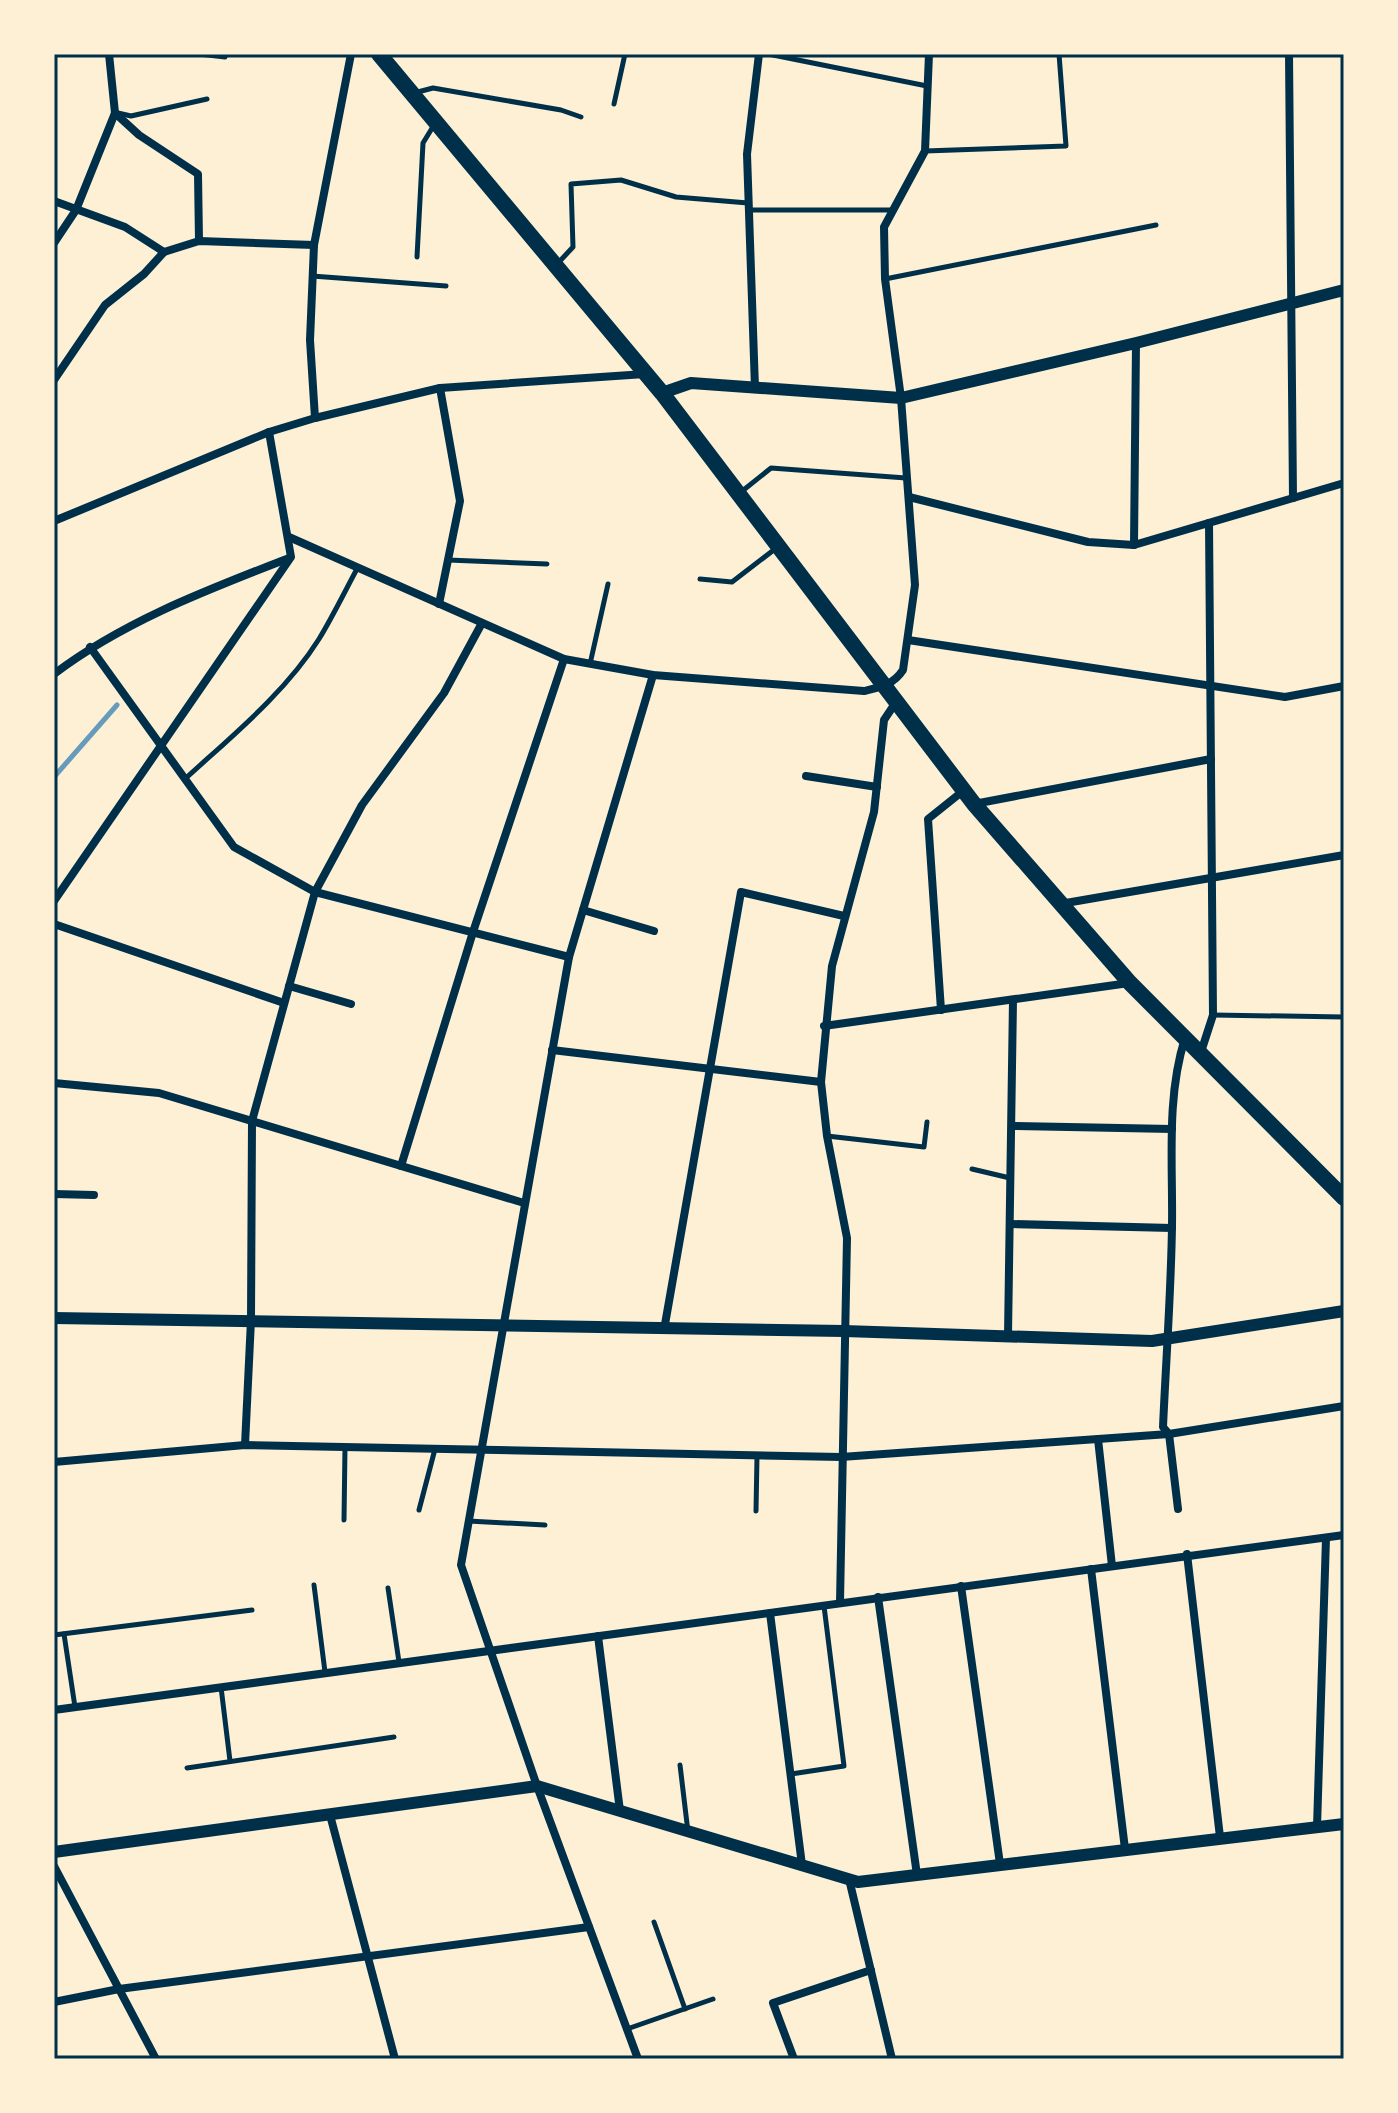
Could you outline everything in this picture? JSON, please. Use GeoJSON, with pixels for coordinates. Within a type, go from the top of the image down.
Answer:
{"type":"FeatureCollection","features":[{"type":"Feature","properties":{"kind":"highway"},"geometry":{"type":"LineString","coordinates":[[379,54],[662,393],[969,797],[1059,904],[1130,983],[1344,1198]]}},
{"type":"Feature","properties":{"kind":"street"},"geometry":{"type":"LineString","coordinates":[[54,243],[76,210],[115,113],[109,54]]}},
{"type":"Feature","properties":{"kind":"street"},"geometry":{"type":"LineString","coordinates":[[315,418],[310,340],[314,245],[351,54]]}},
{"type":"Feature","properties":{"kind":"street"},"geometry":{"type":"LineString","coordinates":[[755,388],[747,154],[759,54]]}},
{"type":"Feature","properties":{"kind":"street"},"geometry":{"type":"LineString","coordinates":[[289,537],[564,659],[653,675],[864,691],[896,680],[903,670],[915,585],[901,398],[885,279],[884,227],[925,151],[929,54]]}},
{"type":"Feature","properties":{"kind":"street"},"geometry":{"type":"LineString","coordinates":[[1289,54],[1293,498]]}},
{"type":"Feature","properties":{"kind":"street"},"geometry":{"type":"LineString","coordinates":[[115,113],[139,135],[198,174],[199,241]]}},
{"type":"Feature","properties":{"kind":"street"},"geometry":{"type":"LineString","coordinates":[[54,201],[125,227],[164,252]]}},
{"type":"Feature","properties":{"kind":"street"},"geometry":{"type":"LineString","coordinates":[[54,380],[105,305],[144,274],[164,252],[199,241],[314,245]]}},
{"type":"Feature","properties":{"kind":"street"},"geometry":{"type":"LineString","coordinates":[[662,393],[691,383],[901,398],[1344,290]]}},
{"type":"Feature","properties":{"kind":"street"},"geometry":{"type":"LineString","coordinates":[[1134,545],[1136,343]]}},
{"type":"Feature","properties":{"kind":"street"},"geometry":{"type":"LineString","coordinates":[[54,521],[269,432],[315,418],[440,388],[645,374]]}},
{"type":"Feature","properties":{"kind":"street"},"geometry":{"type":"LineString","coordinates":[[439,604],[460,501],[440,388]]}},
{"type":"Feature","properties":{"kind":"street"},"geometry":{"type":"LineString","coordinates":[[54,901],[291,557],[269,432]]}},
{"type":"Feature","properties":{"kind":"street"},"geometry":{"type":"LineString","coordinates":[[909,497],[1088,542],[1134,545],[1344,483]]}},
{"type":"Feature","properties":{"kind":"street"},"geometry":{"type":"LineString","coordinates":[[1201,1052],[1213,1015],[1209,523]]}},
{"type":"Feature","properties":{"kind":"street"},"geometry":{"type":"LineString","coordinates":[[54,674],[90,647],[194,595],[291,557]]}},
{"type":"Feature","properties":{"kind":"street"},"geometry":{"type":"LineString","coordinates":[[245,1445],[251,1320],[252,1121],[315,892],[362,805],[444,693],[482,623]]}},
{"type":"Feature","properties":{"kind":"street"},"geometry":{"type":"LineString","coordinates":[[908,640],[1285,697],[1344,686]]}},
{"type":"Feature","properties":{"kind":"street"},"geometry":{"type":"LineString","coordinates":[[90,647],[234,847],[315,892],[569,957]]}},
{"type":"Feature","properties":{"kind":"street"},"geometry":{"type":"LineString","coordinates":[[401,1166],[473,932],[564,659]]}},
{"type":"Feature","properties":{"kind":"street"},"geometry":{"type":"LineString","coordinates":[[638,2059],[537,1786],[461,1565],[569,957],[653,675]]}},
{"type":"Feature","properties":{"kind":"street"},"geometry":{"type":"LineString","coordinates":[[840,1602],[847,1238],[827,1136],[821,1082],[824,1026],[832,966],[874,812],[884,720],[896,702]]}},
{"type":"Feature","properties":{"kind":"street"},"geometry":{"type":"LineString","coordinates":[[941,1010],[928,819],[969,797],[1211,759]]}},
{"type":"Feature","properties":{"kind":"street"},"geometry":{"type":"LineString","coordinates":[[806,776],[877,787]]}},
{"type":"Feature","properties":{"kind":"street"},"geometry":{"type":"LineString","coordinates":[[1059,904],[1344,855]]}},
{"type":"Feature","properties":{"kind":"street"},"geometry":{"type":"LineString","coordinates":[[664,1330],[741,892],[844,916]]}},
{"type":"Feature","properties":{"kind":"street"},"geometry":{"type":"LineString","coordinates":[[583,910],[654,931]]}},
{"type":"Feature","properties":{"kind":"street"},"geometry":{"type":"LineString","coordinates":[[54,924],[284,1003]]}},
{"type":"Feature","properties":{"kind":"street"},"geometry":{"type":"LineString","coordinates":[[824,1026],[1130,983]]}},
{"type":"Feature","properties":{"kind":"street"},"geometry":{"type":"LineString","coordinates":[[289,986],[351,1004]]}},
{"type":"Feature","properties":{"kind":"street"},"geometry":{"type":"LineString","coordinates":[[1008,1335],[1013,1000]]}},
{"type":"Feature","properties":{"kind":"street"},"geometry":{"type":"LineString","coordinates":[[1178,1509],[1169,1434],[1163,1427],[1172,1228],[1172,1129],[1179,1056],[1185,1037]]}},
{"type":"Feature","properties":{"kind":"street"},"geometry":{"type":"LineString","coordinates":[[552,1050],[821,1082]]}},
{"type":"Feature","properties":{"kind":"street"},"geometry":{"type":"LineString","coordinates":[[54,1083],[159,1093],[524,1203]]}},
{"type":"Feature","properties":{"kind":"street"},"geometry":{"type":"LineString","coordinates":[[1012,1126],[1172,1129]]}},
{"type":"Feature","properties":{"kind":"street"},"geometry":{"type":"LineString","coordinates":[[54,1194],[94,1195]]}},
{"type":"Feature","properties":{"kind":"street"},"geometry":{"type":"LineString","coordinates":[[1011,1224],[1172,1228]]}},
{"type":"Feature","properties":{"kind":"street"},"geometry":{"type":"LineString","coordinates":[[54,1318],[1166,1339],[1344,1311]]}},
{"type":"Feature","properties":{"kind":"street"},"geometry":{"type":"LineString","coordinates":[[54,1462],[245,1445],[841,1457],[1169,1434],[1344,1406]]}},
{"type":"Feature","properties":{"kind":"street"},"geometry":{"type":"LineString","coordinates":[[1098,1439],[1112,1566]]}},
{"type":"Feature","properties":{"kind":"street"},"geometry":{"type":"LineString","coordinates":[[54,1710],[1344,1535]]}},
{"type":"Feature","properties":{"kind":"street"},"geometry":{"type":"LineString","coordinates":[[1317,1827],[1326,1538]]}},
{"type":"Feature","properties":{"kind":"street"},"geometry":{"type":"LineString","coordinates":[[1187,1554],[1220,1837]]}},
{"type":"Feature","properties":{"kind":"street"},"geometry":{"type":"LineString","coordinates":[[1091,1569],[1125,1849]]}},
{"type":"Feature","properties":{"kind":"street"},"geometry":{"type":"LineString","coordinates":[[961,1586],[1000,1864]]}},
{"type":"Feature","properties":{"kind":"street"},"geometry":{"type":"LineString","coordinates":[[878,1597],[917,1875]]}},
{"type":"Feature","properties":{"kind":"street"},"geometry":{"type":"LineString","coordinates":[[770,1613],[802,1865]]}},
{"type":"Feature","properties":{"kind":"street"},"geometry":{"type":"LineString","coordinates":[[598,1636],[620,1811]]}},
{"type":"Feature","properties":{"kind":"street"},"geometry":{"type":"LineString","coordinates":[[54,1852],[537,1786],[858,1882],[1344,1824]]}},
{"type":"Feature","properties":{"kind":"street"},"geometry":{"type":"LineString","coordinates":[[330,1815],[395,2059]]}},
{"type":"Feature","properties":{"kind":"street"},"geometry":{"type":"LineString","coordinates":[[54,1866],[156,2059]]}},
{"type":"Feature","properties":{"kind":"street"},"geometry":{"type":"LineString","coordinates":[[849,1879],[892,2059]]}},
{"type":"Feature","properties":{"kind":"street"},"geometry":{"type":"LineString","coordinates":[[54,2002],[119,1989],[589,1927]]}},
{"type":"Feature","properties":{"kind":"street"},"geometry":{"type":"LineString","coordinates":[[794,2059],[773,2003],[871,1970]]}},
{"type":"Feature","properties":{"kind":"lane"},"geometry":{"type":"LineString","coordinates":[[199,54],[225,57]]}},
{"type":"Feature","properties":{"kind":"lane"},"geometry":{"type":"LineString","coordinates":[[614,104],[625,54]]}},
{"type":"Feature","properties":{"kind":"lane"},"geometry":{"type":"LineString","coordinates":[[768,54],[928,86]]}},
{"type":"Feature","properties":{"kind":"lane"},"geometry":{"type":"LineString","coordinates":[[925,151],[1066,146],[1059,54]]}},
{"type":"Feature","properties":{"kind":"lane"},"geometry":{"type":"LineString","coordinates":[[414,93],[433,88],[561,110],[581,117]]}},
{"type":"Feature","properties":{"kind":"lane"},"geometry":{"type":"LineString","coordinates":[[115,113],[131,116],[207,99]]}},
{"type":"Feature","properties":{"kind":"lane"},"geometry":{"type":"LineString","coordinates":[[417,257],[423,143],[437,121]]}},
{"type":"Feature","properties":{"kind":"lane"},"geometry":{"type":"LineString","coordinates":[[556,265],[573,247],[571,184],[621,180],[676,197],[748,207],[893,210]]}},
{"type":"Feature","properties":{"kind":"lane"},"geometry":{"type":"LineString","coordinates":[[885,279],[1156,225]]}},
{"type":"Feature","properties":{"kind":"lane"},"geometry":{"type":"LineString","coordinates":[[312,276],[446,286]]}},
{"type":"Feature","properties":{"kind":"lane"},"geometry":{"type":"LineString","coordinates":[[738,494],[771,468],[907,478]]}},
{"type":"Feature","properties":{"kind":"lane"},"geometry":{"type":"LineString","coordinates":[[700,579],[732,582],[778,546]]}},
{"type":"Feature","properties":{"kind":"lane"},"geometry":{"type":"LineString","coordinates":[[447,560],[547,564]]}},
{"type":"Feature","properties":{"kind":"lane"},"geometry":{"type":"LineString","coordinates":[[186,778],[289,679],[318,640],[358,567]]}},
{"type":"Feature","properties":{"kind":"lane"},"geometry":{"type":"LineString","coordinates":[[590,664],[608,584]]}},
{"type":"Feature","properties":{"kind":"lane"},"geometry":{"type":"LineString","coordinates":[[1213,1015],[1344,1017]]}},
{"type":"Feature","properties":{"kind":"lane"},"geometry":{"type":"LineString","coordinates":[[827,1136],[924,1147],[927,1122]]}},
{"type":"Feature","properties":{"kind":"lane"},"geometry":{"type":"LineString","coordinates":[[972,1169],[1011,1178]]}},
{"type":"Feature","properties":{"kind":"lane"},"geometry":{"type":"LineString","coordinates":[[344,1520],[345,1446]]}},
{"type":"Feature","properties":{"kind":"lane"},"geometry":{"type":"LineString","coordinates":[[419,1510],[435,1448]]}},
{"type":"Feature","properties":{"kind":"lane"},"geometry":{"type":"LineString","coordinates":[[756,1511],[757,1455]]}},
{"type":"Feature","properties":{"kind":"lane"},"geometry":{"type":"LineString","coordinates":[[468,1521],[545,1525]]}},
{"type":"Feature","properties":{"kind":"lane"},"geometry":{"type":"LineString","coordinates":[[314,1585],[325,1672]]}},
{"type":"Feature","properties":{"kind":"lane"},"geometry":{"type":"LineString","coordinates":[[388,1588],[399,1662]]}},
{"type":"Feature","properties":{"kind":"lane"},"geometry":{"type":"LineString","coordinates":[[789,1774],[844,1766],[824,1605]]}},
{"type":"Feature","properties":{"kind":"lane"},"geometry":{"type":"LineString","coordinates":[[54,1635],[252,1610]]}},
{"type":"Feature","properties":{"kind":"lane"},"geometry":{"type":"LineString","coordinates":[[64,1634],[75,1707]]}},
{"type":"Feature","properties":{"kind":"lane"},"geometry":{"type":"LineString","coordinates":[[221,1687],[230,1761]]}},
{"type":"Feature","properties":{"kind":"lane"},"geometry":{"type":"LineString","coordinates":[[187,1768],[394,1737]]}},
{"type":"Feature","properties":{"kind":"lane"},"geometry":{"type":"LineString","coordinates":[[680,1765],[688,1832]]}},
{"type":"Feature","properties":{"kind":"lane"},"geometry":{"type":"LineString","coordinates":[[654,1922],[685,2009]]}},
{"type":"Feature","properties":{"kind":"lane"},"geometry":{"type":"LineString","coordinates":[[627,2029],[713,1999]]}},
{"type":"Feature","properties":{"kind":"waterway"},"geometry":{"type":"LineString","coordinates":[[54,777],[117,705]]}}]}
